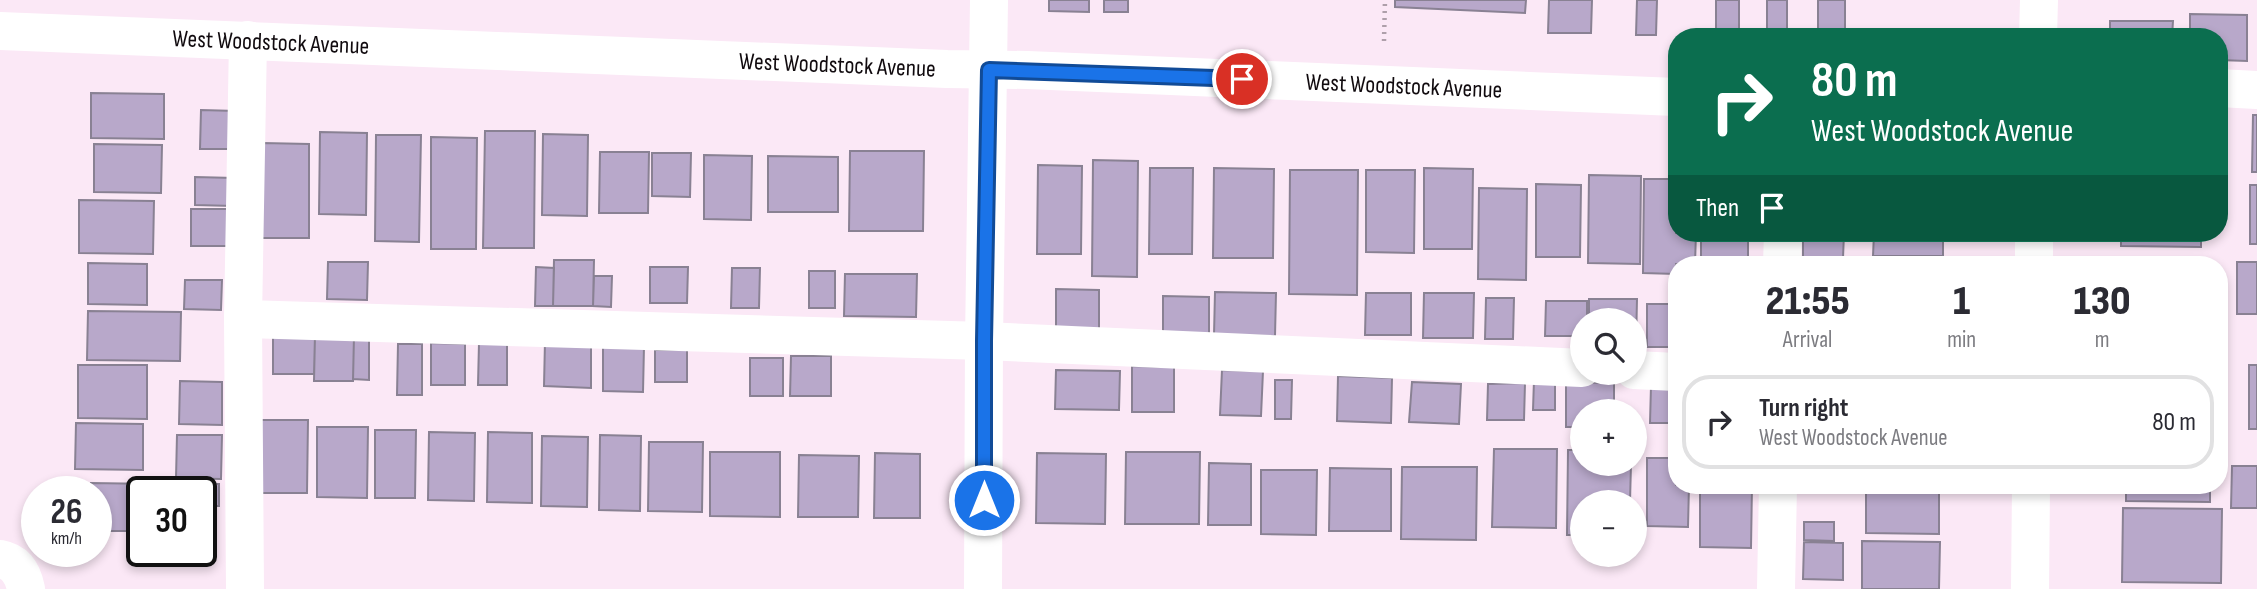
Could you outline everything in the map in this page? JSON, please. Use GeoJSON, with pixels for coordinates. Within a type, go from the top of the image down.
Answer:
{"type":"FeatureCollection","features":[{"type":"Feature","properties":{"kind":"street"},"geometry":{"type":"LineString","coordinates":[[984,589],[984,341],[989,0]]}},
{"type":"Feature","properties":{"kind":"street"},"geometry":{"type":"LineString","coordinates":[[2038,28],[2039,0]]}},
{"type":"Feature","properties":{"kind":"street","name":"West Woodstock Avenue"},"geometry":{"type":"LineString","coordinates":[[0,31],[1668,97]]}},
{"type":"Feature","properties":{"kind":"street"},"geometry":{"type":"LineString","coordinates":[[245,589],[243,319],[248,40]]}},
{"type":"Feature","properties":{"kind":"street"},"geometry":{"type":"LineString","coordinates":[[2228,88],[2257,90]]}},
{"type":"Feature","properties":{"kind":"street"},"geometry":{"type":"LineString","coordinates":[[243,319],[984,341],[1570,367]]}},
{"type":"Feature","properties":{"kind":"street"},"geometry":{"type":"LineString","coordinates":[[1647,371],[1668,372]]}},
{"type":"Feature","properties":{"kind":"street"},"geometry":{"type":"LineString","coordinates":[[1776,589],[1778,494]]}},
{"type":"Feature","properties":{"kind":"street"},"geometry":{"type":"LineString","coordinates":[[2030,589],[2031,494]]}},
{"type":"Feature","properties":{"kind":"street"},"geometry":{"type":"LineString","coordinates":[[0,559],[16,567],[24,578],[26,589]]}},
{"type":"Feature","properties":{"kind":"path"},"geometry":{"type":"LineString","coordinates":[[1384,41],[1385,0]]}},
{"type":"Feature","properties":{"kind":"building"},"geometry":{"type":"Polygon","coordinates":[[[1049,0],[1089,0],[1089,12],[1049,11],[1049,0]]]}},
{"type":"Feature","properties":{"kind":"building"},"geometry":{"type":"Polygon","coordinates":[[[1104,0],[1128,0],[1128,12],[1104,12],[1104,0]]]}},
{"type":"Feature","properties":{"kind":"building"},"geometry":{"type":"Polygon","coordinates":[[[1395,0],[1526,0],[1525,13],[1395,7],[1395,0]]]}},
{"type":"Feature","properties":{"kind":"building"},"geometry":{"type":"Polygon","coordinates":[[[1549,0],[1592,0],[1591,33],[1548,33],[1549,0]]]}},
{"type":"Feature","properties":{"kind":"building"},"geometry":{"type":"Polygon","coordinates":[[[1637,0],[1657,0],[1656,35],[1636,35],[1637,0]]]}},
{"type":"Feature","properties":{"kind":"building"},"geometry":{"type":"Polygon","coordinates":[[[1716,0],[1739,0],[1739,28],[1716,28],[1716,0]]]}},
{"type":"Feature","properties":{"kind":"building"},"geometry":{"type":"Polygon","coordinates":[[[1767,0],[1787,0],[1787,28],[1767,28],[1767,0]]]}},
{"type":"Feature","properties":{"kind":"building"},"geometry":{"type":"Polygon","coordinates":[[[1818,0],[1845,0],[1845,28],[1818,28],[1818,0]]]}},
{"type":"Feature","properties":{"kind":"building"},"geometry":{"type":"Polygon","coordinates":[[[2190,14],[2247,15],[2247,61],[2228,60],[2228,28],[2190,28],[2190,14]]]}},
{"type":"Feature","properties":{"kind":"building"},"geometry":{"type":"Polygon","coordinates":[[[2110,21],[2173,21],[2173,28],[2110,28],[2110,21]]]}},
{"type":"Feature","properties":{"kind":"building"},"geometry":{"type":"Polygon","coordinates":[[[91,93],[164,94],[164,139],[91,138],[91,93]]]}},
{"type":"Feature","properties":{"kind":"building"},"geometry":{"type":"Polygon","coordinates":[[[201,110],[236,111],[236,149],[200,149],[201,110]]]}},
{"type":"Feature","properties":{"kind":"building"},"geometry":{"type":"Polygon","coordinates":[[[2253,115],[2257,115],[2257,172],[2252,172],[2253,115]]]}},
{"type":"Feature","properties":{"kind":"building"},"geometry":{"type":"Polygon","coordinates":[[[485,131],[535,131],[534,248],[483,248],[485,131]]]}},
{"type":"Feature","properties":{"kind":"building"},"geometry":{"type":"Polygon","coordinates":[[[320,132],[367,133],[366,215],[319,214],[320,132]]]}},
{"type":"Feature","properties":{"kind":"building"},"geometry":{"type":"Polygon","coordinates":[[[543,134],[588,135],[587,216],[542,215],[543,134]]]}},
{"type":"Feature","properties":{"kind":"building"},"geometry":{"type":"Polygon","coordinates":[[[376,135],[421,135],[419,242],[375,241],[376,135]]]}},
{"type":"Feature","properties":{"kind":"building"},"geometry":{"type":"Polygon","coordinates":[[[431,137],[477,138],[476,249],[431,249],[431,137]]]}},
{"type":"Feature","properties":{"kind":"building"},"geometry":{"type":"Polygon","coordinates":[[[263,143],[309,144],[309,238],[261,238],[263,143]]]}},
{"type":"Feature","properties":{"kind":"building"},"geometry":{"type":"Polygon","coordinates":[[[94,144],[162,145],[161,193],[94,192],[94,144]]]}},
{"type":"Feature","properties":{"kind":"building"},"geometry":{"type":"Polygon","coordinates":[[[850,151],[924,151],[923,231],[849,231],[850,151]]]}},
{"type":"Feature","properties":{"kind":"building"},"geometry":{"type":"Polygon","coordinates":[[[600,152],[649,152],[648,213],[599,213],[600,152]]]}},
{"type":"Feature","properties":{"kind":"building"},"geometry":{"type":"Polygon","coordinates":[[[652,153],[691,153],[690,197],[652,196],[652,153]]]}},
{"type":"Feature","properties":{"kind":"building"},"geometry":{"type":"Polygon","coordinates":[[[704,155],[752,156],[751,220],[704,219],[704,155]]]}},
{"type":"Feature","properties":{"kind":"building"},"geometry":{"type":"Polygon","coordinates":[[[768,156],[838,157],[838,212],[768,212],[768,156]]]}},
{"type":"Feature","properties":{"kind":"building"},"geometry":{"type":"Polygon","coordinates":[[[1093,160],[1138,161],[1137,277],[1092,276],[1093,160]]]}},
{"type":"Feature","properties":{"kind":"building"},"geometry":{"type":"Polygon","coordinates":[[[1038,165],[1082,166],[1081,254],[1037,254],[1038,165]]]}},
{"type":"Feature","properties":{"kind":"building"},"geometry":{"type":"Polygon","coordinates":[[[1150,168],[1193,168],[1192,254],[1149,254],[1150,168]]]}},
{"type":"Feature","properties":{"kind":"building"},"geometry":{"type":"Polygon","coordinates":[[[1214,168],[1274,169],[1273,258],[1213,258],[1214,168]]]}},
{"type":"Feature","properties":{"kind":"building"},"geometry":{"type":"Polygon","coordinates":[[[1424,168],[1473,169],[1472,249],[1424,249],[1424,168]]]}},
{"type":"Feature","properties":{"kind":"building"},"geometry":{"type":"Polygon","coordinates":[[[1290,170],[1358,170],[1357,295],[1289,294],[1290,170]]]}},
{"type":"Feature","properties":{"kind":"building"},"geometry":{"type":"Polygon","coordinates":[[[1366,170],[1415,170],[1414,253],[1366,252],[1366,170]]]}},
{"type":"Feature","properties":{"kind":"building"},"geometry":{"type":"Polygon","coordinates":[[[1589,175],[1641,176],[1640,264],[1588,263],[1589,175]]]}},
{"type":"Feature","properties":{"kind":"building"},"geometry":{"type":"Polygon","coordinates":[[[195,177],[234,178],[233,206],[195,205],[195,177]]]}},
{"type":"Feature","properties":{"kind":"building"},"geometry":{"type":"Polygon","coordinates":[[[1644,179],[1668,179],[1668,242],[1696,242],[1695,256],[1668,256],[1668,274],[1643,273],[1644,179]]]}},
{"type":"Feature","properties":{"kind":"building"},"geometry":{"type":"Polygon","coordinates":[[[1536,184],[1581,185],[1580,257],[1536,257],[1536,184]]]}},
{"type":"Feature","properties":{"kind":"building"},"geometry":{"type":"Polygon","coordinates":[[[2250,185],[2257,185],[2257,244],[2250,244],[2250,185]]]}},
{"type":"Feature","properties":{"kind":"building"},"geometry":{"type":"Polygon","coordinates":[[[1479,188],[1527,189],[1526,280],[1478,279],[1479,188]]]}},
{"type":"Feature","properties":{"kind":"building"},"geometry":{"type":"Polygon","coordinates":[[[79,200],[154,201],[153,254],[79,253],[79,200]]]}},
{"type":"Feature","properties":{"kind":"building"},"geometry":{"type":"Polygon","coordinates":[[[191,209],[230,209],[229,246],[191,246],[191,209]]]}},
{"type":"Feature","properties":{"kind":"building"},"geometry":{"type":"Polygon","coordinates":[[[1701,242],[1748,242],[1748,256],[1701,256],[1701,242]]]}},
{"type":"Feature","properties":{"kind":"building"},"geometry":{"type":"Polygon","coordinates":[[[1803,242],[1844,242],[1843,256],[1803,256],[1803,242]]]}},
{"type":"Feature","properties":{"kind":"building"},"geometry":{"type":"Polygon","coordinates":[[[1874,242],[1943,242],[1943,256],[1873,256],[1874,242]]]}},
{"type":"Feature","properties":{"kind":"building"},"geometry":{"type":"Polygon","coordinates":[[[2121,242],[2201,242],[2201,247],[2121,246],[2121,242]]]}},
{"type":"Feature","properties":{"kind":"building"},"geometry":{"type":"Polygon","coordinates":[[[554,260],[594,260],[593,306],[553,306],[554,260]]]}},
{"type":"Feature","properties":{"kind":"building"},"geometry":{"type":"Polygon","coordinates":[[[328,262],[368,262],[367,300],[327,299],[328,262]]]}},
{"type":"Feature","properties":{"kind":"building"},"geometry":{"type":"Polygon","coordinates":[[[2237,262],[2257,262],[2257,314],[2237,314],[2237,262]]]}},
{"type":"Feature","properties":{"kind":"building"},"geometry":{"type":"Polygon","coordinates":[[[88,263],[147,264],[147,305],[88,304],[88,263]]]}},
{"type":"Feature","properties":{"kind":"building"},"geometry":{"type":"Polygon","coordinates":[[[536,267],[554,268],[553,306],[535,306],[536,267]]]}},
{"type":"Feature","properties":{"kind":"building"},"geometry":{"type":"Polygon","coordinates":[[[650,267],[688,267],[687,303],[650,303],[650,267]]]}},
{"type":"Feature","properties":{"kind":"building"},"geometry":{"type":"Polygon","coordinates":[[[732,268],[760,268],[759,308],[731,308],[732,268]]]}},
{"type":"Feature","properties":{"kind":"building"},"geometry":{"type":"Polygon","coordinates":[[[809,271],[835,271],[835,308],[809,308],[809,271]]]}},
{"type":"Feature","properties":{"kind":"building"},"geometry":{"type":"Polygon","coordinates":[[[845,274],[917,274],[916,317],[844,316],[845,274]]]}},
{"type":"Feature","properties":{"kind":"building"},"geometry":{"type":"Polygon","coordinates":[[[594,276],[612,276],[611,307],[593,306],[594,276]]]}},
{"type":"Feature","properties":{"kind":"building"},"geometry":{"type":"Polygon","coordinates":[[[185,280],[222,280],[221,310],[184,309],[185,280]]]}},
{"type":"Feature","properties":{"kind":"building"},"geometry":{"type":"Polygon","coordinates":[[[1056,289],[1099,290],[1099,330],[1056,330],[1056,289]]]}},
{"type":"Feature","properties":{"kind":"building"},"geometry":{"type":"Polygon","coordinates":[[[1215,292],[1276,293],[1275,336],[1214,335],[1215,292]]]}},
{"type":"Feature","properties":{"kind":"building"},"geometry":{"type":"Polygon","coordinates":[[[1366,293],[1411,293],[1411,335],[1365,335],[1366,293]]]}},
{"type":"Feature","properties":{"kind":"building"},"geometry":{"type":"Polygon","coordinates":[[[1424,293],[1474,293],[1473,338],[1423,338],[1424,293]]]}},
{"type":"Feature","properties":{"kind":"building"},"geometry":{"type":"Polygon","coordinates":[[[1163,296],[1209,297],[1209,334],[1163,333],[1163,296]]]}},
{"type":"Feature","properties":{"kind":"building"},"geometry":{"type":"Polygon","coordinates":[[[1486,298],[1514,298],[1513,339],[1485,339],[1486,298]]]}},
{"type":"Feature","properties":{"kind":"building"},"geometry":{"type":"Polygon","coordinates":[[[1589,299],[1637,299],[1637,308],[1589,308],[1589,299]]]}},
{"type":"Feature","properties":{"kind":"building"},"geometry":{"type":"Polygon","coordinates":[[[1546,301],[1587,301],[1587,308],[1570,308],[1570,336],[1545,336],[1546,301]]]}},
{"type":"Feature","properties":{"kind":"building"},"geometry":{"type":"Polygon","coordinates":[[[1647,304],[1668,304],[1668,347],[1647,347],[1647,304]]]}},
{"type":"Feature","properties":{"kind":"building"},"geometry":{"type":"Polygon","coordinates":[[[88,311],[181,312],[180,361],[87,360],[88,311]]]}},
{"type":"Feature","properties":{"kind":"building"},"geometry":{"type":"Polygon","coordinates":[[[273,335],[315,335],[314,374],[273,374],[273,335]]]}},
{"type":"Feature","properties":{"kind":"building"},"geometry":{"type":"Polygon","coordinates":[[[315,335],[354,336],[353,381],[314,381],[315,335]]]}},
{"type":"Feature","properties":{"kind":"building"},"geometry":{"type":"Polygon","coordinates":[[[354,336],[369,336],[369,380],[353,379],[354,336]]]}},
{"type":"Feature","properties":{"kind":"building"},"geometry":{"type":"Polygon","coordinates":[[[545,341],[591,341],[591,388],[544,386],[545,341]]]}},
{"type":"Feature","properties":{"kind":"building"},"geometry":{"type":"Polygon","coordinates":[[[431,343],[465,344],[465,385],[431,385],[431,343]]]}},
{"type":"Feature","properties":{"kind":"building"},"geometry":{"type":"Polygon","coordinates":[[[479,343],[507,344],[507,385],[478,385],[479,343]]]}},
{"type":"Feature","properties":{"kind":"building"},"geometry":{"type":"Polygon","coordinates":[[[398,344],[422,344],[422,395],[397,395],[398,344]]]}},
{"type":"Feature","properties":{"kind":"building"},"geometry":{"type":"Polygon","coordinates":[[[603,346],[644,346],[643,392],[603,391],[603,346]]]}},
{"type":"Feature","properties":{"kind":"building"},"geometry":{"type":"Polygon","coordinates":[[[655,350],[687,350],[687,382],[655,382],[655,350]]]}},
{"type":"Feature","properties":{"kind":"building"},"geometry":{"type":"Polygon","coordinates":[[[791,356],[831,356],[831,396],[790,396],[791,356]]]}},
{"type":"Feature","properties":{"kind":"building"},"geometry":{"type":"Polygon","coordinates":[[[750,358],[783,358],[783,396],[750,396],[750,358]]]}},
{"type":"Feature","properties":{"kind":"building"},"geometry":{"type":"Polygon","coordinates":[[[78,365],[147,365],[147,419],[78,418],[78,365]]]}},
{"type":"Feature","properties":{"kind":"building"},"geometry":{"type":"Polygon","coordinates":[[[2249,365],[2257,365],[2257,429],[2249,429],[2249,365]]]}},
{"type":"Feature","properties":{"kind":"building"},"geometry":{"type":"Polygon","coordinates":[[[1132,366],[1174,367],[1174,412],[1132,412],[1132,366]]]}},
{"type":"Feature","properties":{"kind":"building"},"geometry":{"type":"Polygon","coordinates":[[[1056,370],[1120,371],[1119,410],[1055,409],[1056,370]]]}},
{"type":"Feature","properties":{"kind":"building"},"geometry":{"type":"Polygon","coordinates":[[[1222,370],[1263,371],[1261,416],[1220,415],[1222,370]]]}},
{"type":"Feature","properties":{"kind":"building"},"geometry":{"type":"Polygon","coordinates":[[[1338,376],[1392,378],[1391,423],[1337,421],[1338,376]]]}},
{"type":"Feature","properties":{"kind":"building"},"geometry":{"type":"Polygon","coordinates":[[[1275,380],[1292,380],[1291,419],[1275,419],[1275,380]]]}},
{"type":"Feature","properties":{"kind":"building"},"geometry":{"type":"Polygon","coordinates":[[[1534,380],[1555,380],[1555,410],[1533,410],[1534,380]]]}},
{"type":"Feature","properties":{"kind":"building"},"geometry":{"type":"Polygon","coordinates":[[[180,381],[222,382],[222,425],[179,424],[180,381]]]}},
{"type":"Feature","properties":{"kind":"building"},"geometry":{"type":"Polygon","coordinates":[[[1412,382],[1461,384],[1459,424],[1409,422],[1412,382]]]}},
{"type":"Feature","properties":{"kind":"building"},"geometry":{"type":"Polygon","coordinates":[[[1566,382],[1570,382],[1570,385],[1614,385],[1614,399],[1570,399],[1570,427],[1566,427],[1566,382]]]}},
{"type":"Feature","properties":{"kind":"building"},"geometry":{"type":"Polygon","coordinates":[[[1525,383],[1524,420],[1487,420],[1488,384],[1525,383]]]}},
{"type":"Feature","properties":{"kind":"building"},"geometry":{"type":"Polygon","coordinates":[[[1651,386],[1668,386],[1668,423],[1650,423],[1651,386]]]}},
{"type":"Feature","properties":{"kind":"building"},"geometry":{"type":"Polygon","coordinates":[[[259,420],[308,420],[307,493],[259,493],[259,420]]]}},
{"type":"Feature","properties":{"kind":"building"},"geometry":{"type":"Polygon","coordinates":[[[76,423],[143,424],[143,470],[75,469],[76,423]]]}},
{"type":"Feature","properties":{"kind":"building"},"geometry":{"type":"Polygon","coordinates":[[[317,427],[368,427],[367,498],[317,497],[317,427]]]}},
{"type":"Feature","properties":{"kind":"building"},"geometry":{"type":"Polygon","coordinates":[[[375,430],[416,430],[415,498],[375,498],[375,430]]]}},
{"type":"Feature","properties":{"kind":"building"},"geometry":{"type":"Polygon","coordinates":[[[429,432],[475,433],[474,501],[428,500],[429,432]]]}},
{"type":"Feature","properties":{"kind":"building"},"geometry":{"type":"Polygon","coordinates":[[[488,432],[532,433],[532,503],[487,502],[488,432]]]}},
{"type":"Feature","properties":{"kind":"building"},"geometry":{"type":"Polygon","coordinates":[[[177,435],[222,435],[221,479],[217,479],[217,476],[176,476],[177,435]]]}},
{"type":"Feature","properties":{"kind":"building"},"geometry":{"type":"Polygon","coordinates":[[[600,435],[641,436],[640,511],[599,510],[600,435]]]}},
{"type":"Feature","properties":{"kind":"building"},"geometry":{"type":"Polygon","coordinates":[[[542,436],[588,437],[587,507],[541,506],[542,436]]]}},
{"type":"Feature","properties":{"kind":"building"},"geometry":{"type":"Polygon","coordinates":[[[649,442],[703,442],[702,512],[648,511],[649,442]]]}},
{"type":"Feature","properties":{"kind":"building"},"geometry":{"type":"Polygon","coordinates":[[[1494,449],[1557,449],[1556,528],[1492,527],[1494,449]]]}},
{"type":"Feature","properties":{"kind":"building"},"geometry":{"type":"Polygon","coordinates":[[[1568,450],[1570,476],[1631,476],[1630,490],[1570,490],[1570,535],[1567,535],[1568,450]]]}},
{"type":"Feature","properties":{"kind":"building"},"geometry":{"type":"Polygon","coordinates":[[[710,452],[780,452],[780,517],[710,516],[710,452]]]}},
{"type":"Feature","properties":{"kind":"building"},"geometry":{"type":"Polygon","coordinates":[[[1126,452],[1200,452],[1199,524],[1125,524],[1126,452]]]}},
{"type":"Feature","properties":{"kind":"building"},"geometry":{"type":"Polygon","coordinates":[[[875,453],[920,454],[920,518],[874,518],[875,453]]]}},
{"type":"Feature","properties":{"kind":"building"},"geometry":{"type":"Polygon","coordinates":[[[1037,453],[1106,454],[1105,524],[1036,523],[1037,453]]]}},
{"type":"Feature","properties":{"kind":"building"},"geometry":{"type":"Polygon","coordinates":[[[799,455],[859,456],[858,517],[798,517],[799,455]]]}},
{"type":"Feature","properties":{"kind":"building"},"geometry":{"type":"Polygon","coordinates":[[[1647,458],[1668,458],[1668,494],[1689,494],[1688,527],[1647,526],[1647,458]]]}},
{"type":"Feature","properties":{"kind":"building"},"geometry":{"type":"Polygon","coordinates":[[[1209,463],[1251,464],[1251,525],[1208,525],[1209,463]]]}},
{"type":"Feature","properties":{"kind":"building"},"geometry":{"type":"Polygon","coordinates":[[[2232,466],[2257,466],[2257,508],[2231,508],[2232,466]]]}},
{"type":"Feature","properties":{"kind":"building"},"geometry":{"type":"Polygon","coordinates":[[[1402,467],[1477,467],[1476,540],[1401,539],[1402,467]]]}},
{"type":"Feature","properties":{"kind":"building"},"geometry":{"type":"Polygon","coordinates":[[[1330,468],[1391,469],[1391,531],[1329,531],[1330,468]]]}},
{"type":"Feature","properties":{"kind":"building"},"geometry":{"type":"Polygon","coordinates":[[[1261,470],[1317,470],[1316,535],[1261,534],[1261,470]]]}},
{"type":"Feature","properties":{"kind":"building"},"geometry":{"type":"Polygon","coordinates":[[[112,483],[126,484],[126,531],[112,531],[112,483]]]}},
{"type":"Feature","properties":{"kind":"building"},"geometry":{"type":"Polygon","coordinates":[[[217,484],[219,484],[217,506],[217,484]]]}},
{"type":"Feature","properties":{"kind":"building"},"geometry":{"type":"Polygon","coordinates":[[[1700,494],[1752,494],[1751,548],[1700,547],[1700,494]]]}},
{"type":"Feature","properties":{"kind":"building"},"geometry":{"type":"Polygon","coordinates":[[[1866,494],[1939,494],[1939,534],[1866,533],[1866,494]]]}},
{"type":"Feature","properties":{"kind":"building"},"geometry":{"type":"Polygon","coordinates":[[[2126,494],[2210,494],[2210,502],[2126,501],[2126,494]]]}},
{"type":"Feature","properties":{"kind":"building"},"geometry":{"type":"Polygon","coordinates":[[[2123,508],[2222,509],[2221,583],[2122,582],[2123,508]]]}},
{"type":"Feature","properties":{"kind":"building"},"geometry":{"type":"Polygon","coordinates":[[[1804,522],[1834,522],[1834,541],[1804,540],[1804,522]]]}},
{"type":"Feature","properties":{"kind":"building"},"geometry":{"type":"Polygon","coordinates":[[[1862,541],[1940,542],[1939,589],[1862,589],[1862,541]]]}},
{"type":"Feature","properties":{"kind":"building"},"geometry":{"type":"Polygon","coordinates":[[[1804,542],[1843,543],[1843,580],[1803,579],[1804,542]]]}},
{"type":"Feature","properties":{"kind":"route"},"geometry":{"type":"LineString","coordinates":[[984,500],[989,70],[1242,79]]}}]}
